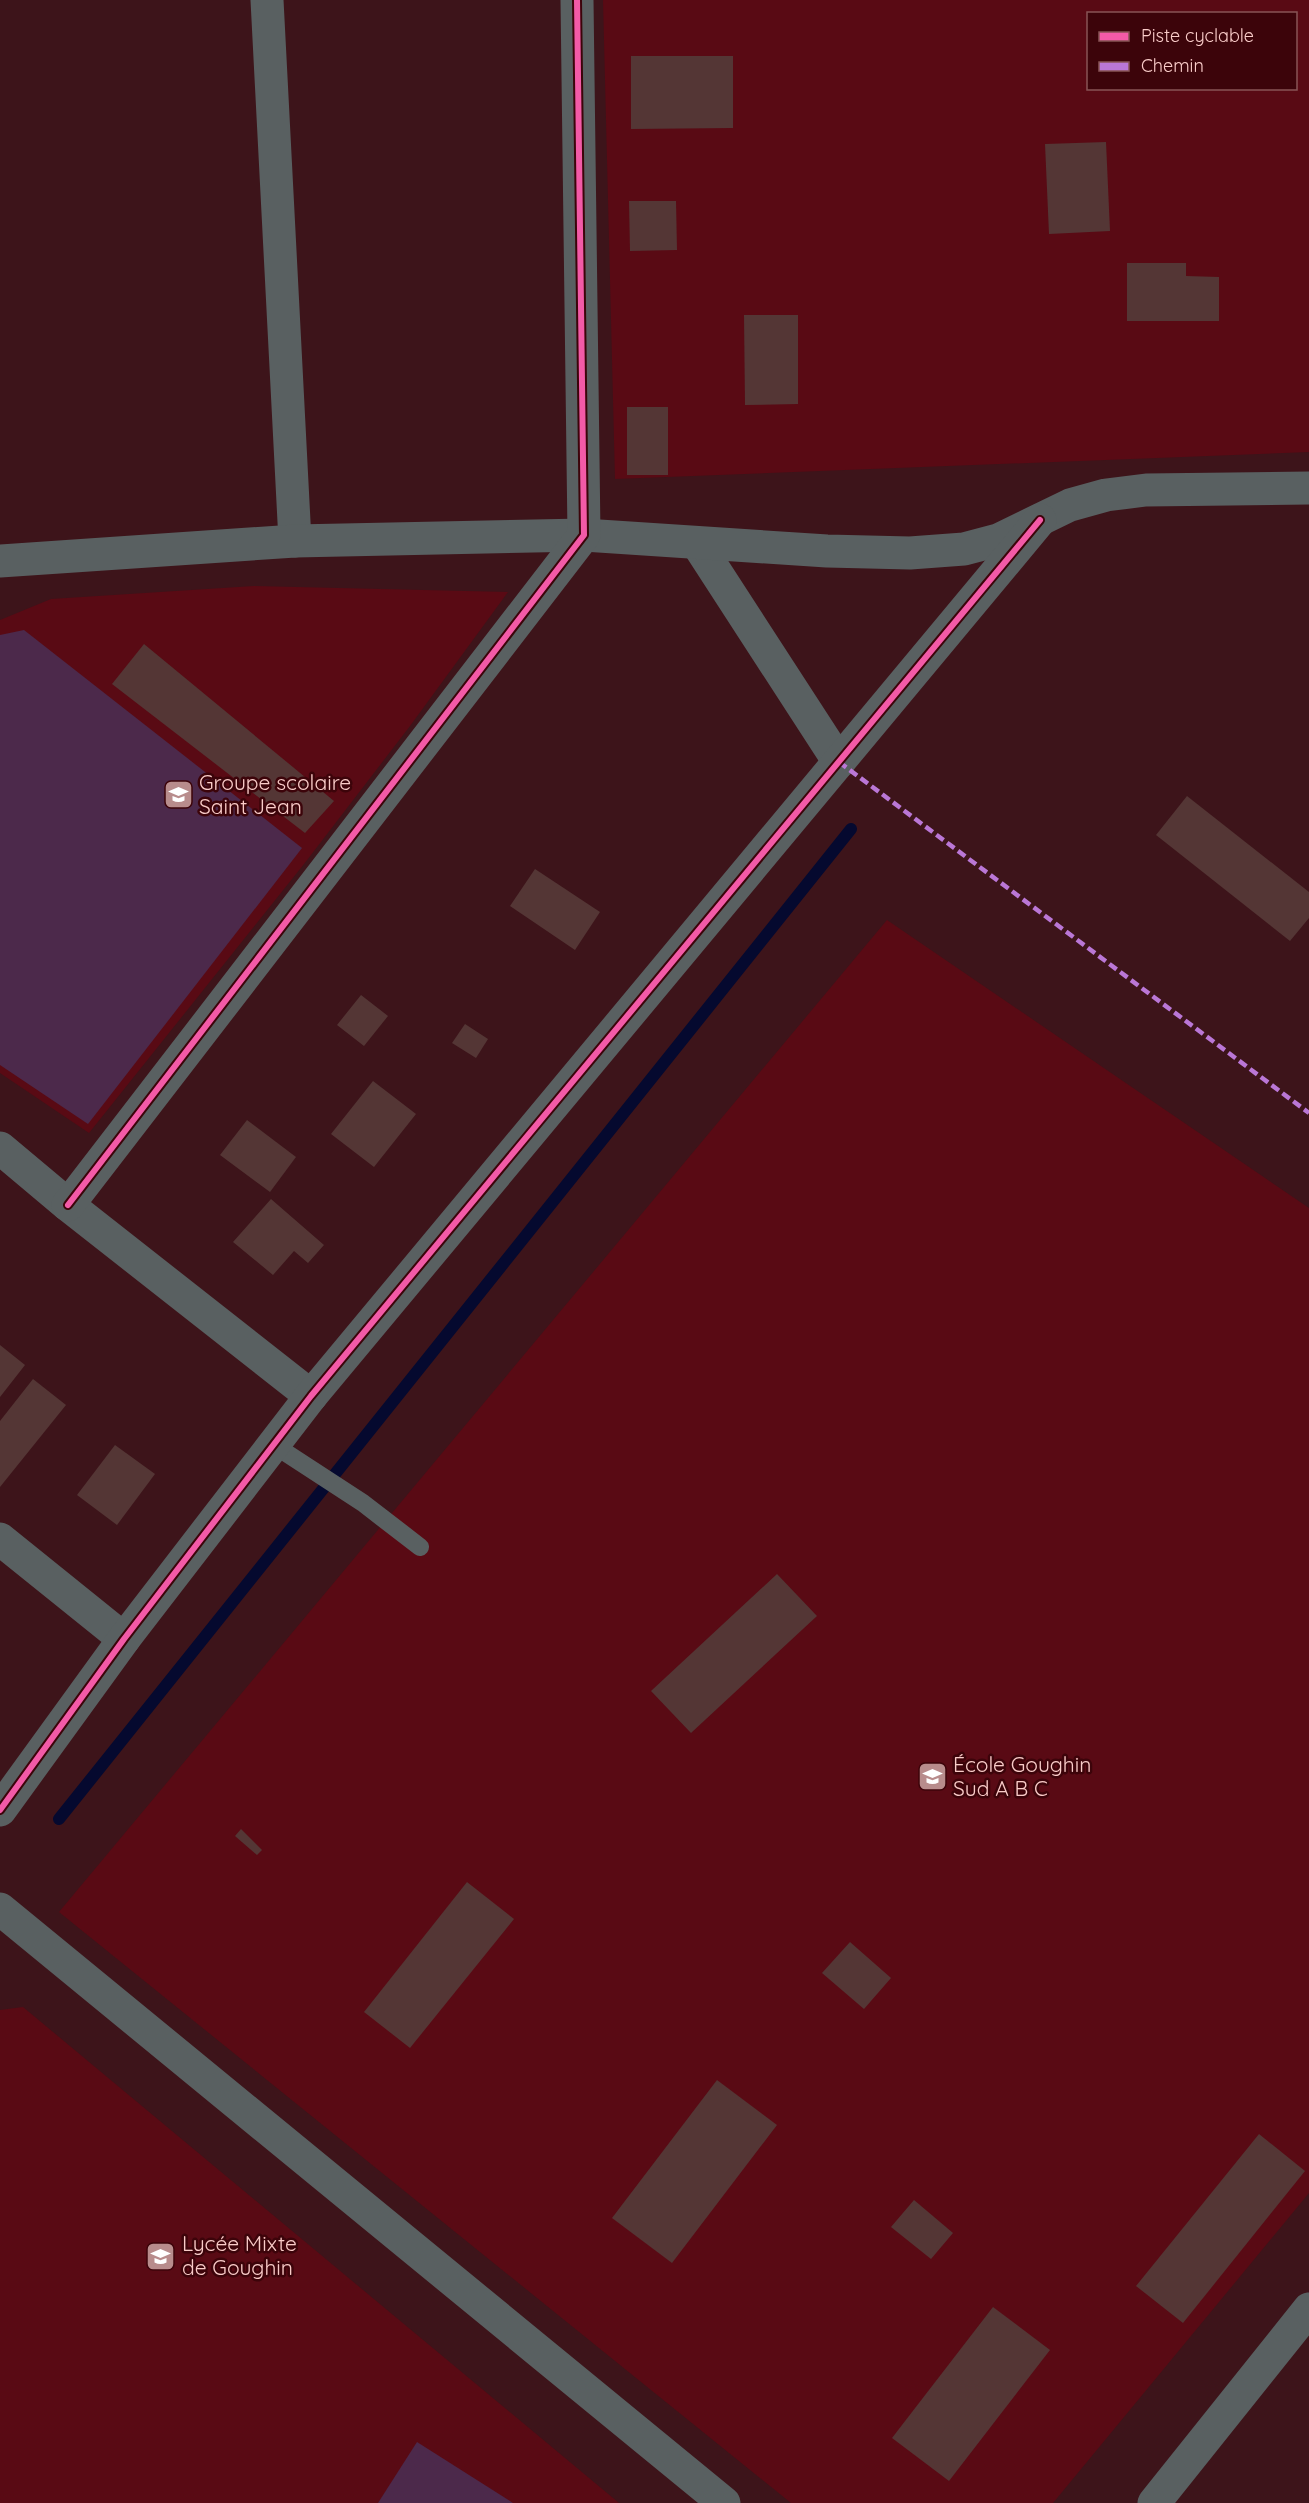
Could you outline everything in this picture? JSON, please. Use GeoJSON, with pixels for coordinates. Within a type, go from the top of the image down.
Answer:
{"type":"FeatureCollection","features":[{"type":"Feature","properties":{"kind":"street"},"geometry":{"type":"LineString","coordinates":[[267,0],[295,541]]}},
{"type":"Feature","properties":{"kind":"street"},"geometry":{"type":"LineString","coordinates":[[68,1205],[584,535],[577,0]]}},
{"type":"Feature","properties":{"kind":"street"},"geometry":{"type":"LineString","coordinates":[[0,561],[295,541],[584,535],[827,551],[910,553],[964,549],[998,540],[1070,505],[1106,495],[1146,490],[1309,488]]}},
{"type":"Feature","properties":{"kind":"street"},"geometry":{"type":"LineString","coordinates":[[0,1810],[124,1639],[287,1453],[311,1396],[1040,520]]}},
{"type":"Feature","properties":{"kind":"street"},"geometry":{"type":"LineString","coordinates":[[697,543],[839,762]]}},
{"type":"Feature","properties":{"kind":"street"},"geometry":{"type":"LineString","coordinates":[[0,1148],[68,1205],[311,1396]]}},
{"type":"Feature","properties":{"kind":"street"},"geometry":{"type":"LineString","coordinates":[[0,1539],[124,1639]]}},
{"type":"Feature","properties":{"kind":"street"},"geometry":{"type":"LineString","coordinates":[[0,1910],[724,2503]]}},
{"type":"Feature","properties":{"kind":"street"},"geometry":{"type":"LineString","coordinates":[[1154,2503],[1309,2309]]}},
{"type":"Feature","properties":{"kind":"lane"},"geometry":{"type":"LineString","coordinates":[[287,1453],[363,1503],[420,1547]]}},
{"type":"Feature","properties":{"kind":"shaded area"},"geometry":{"type":"Polygon","coordinates":[[[603,0],[1309,0],[1309,452],[615,479],[603,0]]]}},
{"type":"Feature","properties":{"kind":"shaded area","name":"Groupe scolaire Saint Jean"},"geometry":{"type":"Polygon","coordinates":[[[254,586],[508,592],[410,726],[304,864],[89,1133],[0,1073],[0,620],[51,599],[254,586]]]}},
{"type":"Feature","properties":{"kind":"shaded area"},"geometry":{"type":"Polygon","coordinates":[[[24,630],[302,848],[88,1124],[0,1065],[0,635],[24,630]]]}},
{"type":"Feature","properties":{"kind":"shaded area"},"geometry":{"type":"Polygon","coordinates":[[[887,920],[1309,1208],[1309,2193],[1053,2503],[791,2503],[59,1912],[887,920]]]}},
{"type":"Feature","properties":{"kind":"shaded area","name":"Lycée Mixte de Goughin"},"geometry":{"type":"Polygon","coordinates":[[[23,2007],[619,2503],[0,2503],[0,2010],[23,2007]]]}},
{"type":"Feature","properties":{"kind":"shaded area"},"geometry":{"type":"Polygon","coordinates":[[[417,2442],[513,2503],[378,2503],[417,2442]]]}},
{"type":"Feature","properties":{"kind":"building"},"geometry":{"type":"Polygon","coordinates":[[[631,56],[733,56],[733,128],[631,129],[631,56]]]}},
{"type":"Feature","properties":{"kind":"building"},"geometry":{"type":"Polygon","coordinates":[[[1106,142],[1110,231],[1049,234],[1045,144],[1106,142]]]}},
{"type":"Feature","properties":{"kind":"building"},"geometry":{"type":"Polygon","coordinates":[[[629,201],[676,201],[677,250],[630,251],[629,201]]]}},
{"type":"Feature","properties":{"kind":"building"},"geometry":{"type":"Polygon","coordinates":[[[1127,263],[1186,263],[1186,276],[1219,277],[1219,321],[1127,321],[1127,263]]]}},
{"type":"Feature","properties":{"kind":"building"},"geometry":{"type":"Polygon","coordinates":[[[744,315],[798,315],[798,404],[745,405],[744,315]]]}},
{"type":"Feature","properties":{"kind":"building"},"geometry":{"type":"Polygon","coordinates":[[[627,407],[668,407],[668,475],[627,475],[627,407]]]}},
{"type":"Feature","properties":{"kind":"building"},"geometry":{"type":"Polygon","coordinates":[[[144,644],[334,801],[305,833],[112,684],[144,644]]]}},
{"type":"Feature","properties":{"kind":"building"},"geometry":{"type":"Polygon","coordinates":[[[1187,796],[1309,892],[1309,918],[1290,941],[1156,835],[1187,796]]]}},
{"type":"Feature","properties":{"kind":"building"},"geometry":{"type":"Polygon","coordinates":[[[535,869],[600,912],[575,950],[510,906],[535,869]]]}},
{"type":"Feature","properties":{"kind":"building"},"geometry":{"type":"Polygon","coordinates":[[[361,995],[388,1016],[364,1046],[337,1025],[361,995]]]}},
{"type":"Feature","properties":{"kind":"building"},"geometry":{"type":"Polygon","coordinates":[[[465,1024],[488,1039],[476,1058],[452,1043],[465,1024]]]}},
{"type":"Feature","properties":{"kind":"building"},"geometry":{"type":"Polygon","coordinates":[[[373,1081],[416,1114],[374,1167],[331,1134],[373,1081]]]}},
{"type":"Feature","properties":{"kind":"building"},"geometry":{"type":"Polygon","coordinates":[[[247,1120],[296,1157],[270,1192],[220,1155],[247,1120]]]}},
{"type":"Feature","properties":{"kind":"building"},"geometry":{"type":"Polygon","coordinates":[[[271,1199],[324,1245],[308,1263],[294,1251],[273,1275],[233,1242],[271,1199]]]}},
{"type":"Feature","properties":{"kind":"building"},"geometry":{"type":"Polygon","coordinates":[[[0,1345],[25,1365],[0,1397],[0,1345]]]}},
{"type":"Feature","properties":{"kind":"building"},"geometry":{"type":"Polygon","coordinates":[[[33,1379],[66,1405],[0,1487],[0,1421],[33,1379]]]}},
{"type":"Feature","properties":{"kind":"building"},"geometry":{"type":"Polygon","coordinates":[[[115,1445],[155,1474],[117,1525],[77,1495],[115,1445]]]}},
{"type":"Feature","properties":{"kind":"building"},"geometry":{"type":"Polygon","coordinates":[[[777,1574],[817,1616],[691,1733],[651,1691],[777,1574]]]}},
{"type":"Feature","properties":{"kind":"building"},"geometry":{"type":"Polygon","coordinates":[[[241,1829],[262,1850],[257,1855],[235,1836],[241,1829]]]}},
{"type":"Feature","properties":{"kind":"building"},"geometry":{"type":"Polygon","coordinates":[[[467,1882],[514,1919],[410,2048],[364,2012],[467,1882]]]}},
{"type":"Feature","properties":{"kind":"building"},"geometry":{"type":"Polygon","coordinates":[[[850,1942],[891,1978],[864,2009],[822,1973],[850,1942]]]}},
{"type":"Feature","properties":{"kind":"building"},"geometry":{"type":"Polygon","coordinates":[[[717,2080],[777,2125],[672,2263],[612,2218],[717,2080]]]}},
{"type":"Feature","properties":{"kind":"building"},"geometry":{"type":"Polygon","coordinates":[[[1259,2134],[1305,2171],[1183,2323],[1136,2286],[1259,2134]]]}},
{"type":"Feature","properties":{"kind":"building"},"geometry":{"type":"Polygon","coordinates":[[[914,2200],[953,2233],[931,2259],[891,2227],[914,2200]]]}},
{"type":"Feature","properties":{"kind":"building"},"geometry":{"type":"Polygon","coordinates":[[[993,2307],[1050,2350],[949,2481],[892,2438],[993,2307]]]}},
{"type":"Feature","properties":{"kind":"waterway"},"geometry":{"type":"LineString","coordinates":[[59,1819],[851,829]]}},
{"type":"Feature","properties":{"kind":"marked path"},"geometry":{"type":"LineString","coordinates":[[839,762],[1309,1113]]}},
{"type":"Feature","properties":{"kind":"cycle path"},"geometry":{"type":"LineString","coordinates":[[68,1205],[584,535],[577,0]]}},
{"type":"Feature","properties":{"kind":"cycle path"},"geometry":{"type":"LineString","coordinates":[[0,1810],[124,1639],[311,1396],[1040,520]]}},
{"type":"Feature","properties":{"kind":"place","name":"Groupe scolaire Saint Jean"},"geometry":{"type":"Point","coordinates":[178,795]}},
{"type":"Feature","properties":{"kind":"place","name":"École Goughin Sud A B C"},"geometry":{"type":"Point","coordinates":[932,1777]}},
{"type":"Feature","properties":{"kind":"place","name":"Lycée Mixte de Goughin"},"geometry":{"type":"Point","coordinates":[161,2256]}}]}
